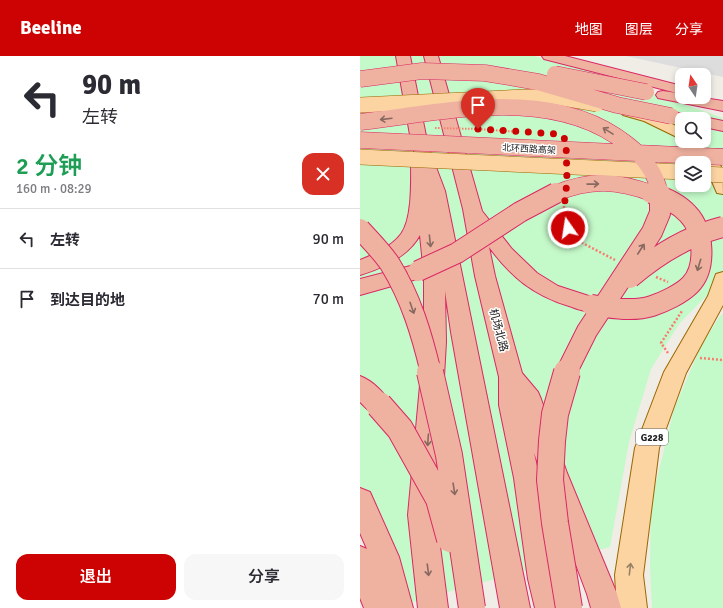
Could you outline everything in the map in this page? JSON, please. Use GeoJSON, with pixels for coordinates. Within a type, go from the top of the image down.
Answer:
{"type":"FeatureCollection","features":[{"type":"Feature","properties":{"kind":"highway"},"geometry":{"type":"LineString","coordinates":[[403,56],[420,146],[434,288],[435,342],[422,515],[433,608]]}},
{"type":"Feature","properties":{"kind":"highway","name":"机场北路"},"geometry":{"type":"LineString","coordinates":[[431,56],[472,209],[485,276],[511,377],[511,405],[527,478],[543,579],[550,608]]}},
{"type":"Feature","properties":{"kind":"highway"},"geometry":{"type":"LineString","coordinates":[[549,56],[675,88]]}},
{"type":"Feature","properties":{"kind":"highway"},"geometry":{"type":"LineString","coordinates":[[382,62],[477,63],[572,76],[646,92],[723,106]]}},
{"type":"Feature","properties":{"kind":"highway"},"geometry":{"type":"LineString","coordinates":[[360,79],[426,71],[454,70],[484,73],[527,79],[617,105],[675,117]]}},
{"type":"Feature","properties":{"kind":"highway"},"geometry":{"type":"LineString","coordinates":[[711,98],[723,101]]}},
{"type":"Feature","properties":{"kind":"highway"},"geometry":{"type":"LineString","coordinates":[[360,122],[477,108],[539,107],[571,114],[602,127],[626,142],[649,166],[655,177],[660,189],[660,213],[651,233],[584,336],[565,376],[553,423],[550,481],[569,608]]}},
{"type":"Feature","properties":{"kind":"highway"},"geometry":{"type":"LineString","coordinates":[[711,123],[723,126]]}},
{"type":"Feature","properties":{"kind":"highway","name":"北环西路高架"},"geometry":{"type":"LineString","coordinates":[[360,140],[723,157]]}},
{"type":"Feature","properties":{"kind":"highway"},"geometry":{"type":"LineString","coordinates":[[360,268],[377,262],[397,249],[410,236],[417,214],[420,146]]}},
{"type":"Feature","properties":{"kind":"highway"},"geometry":{"type":"LineString","coordinates":[[420,146],[436,191],[454,280],[462,332],[514,608]]}},
{"type":"Feature","properties":{"kind":"highway","name":"北环西路高架"},"geometry":{"type":"LineString","coordinates":[[360,149],[675,163]]}},
{"type":"Feature","properties":{"kind":"highway"},"geometry":{"type":"LineString","coordinates":[[360,160],[380,158]]}},
{"type":"Feature","properties":{"kind":"highway"},"geometry":{"type":"LineString","coordinates":[[711,164],[723,164]]}},
{"type":"Feature","properties":{"kind":"highway"},"geometry":{"type":"LineString","coordinates":[[360,287],[418,272],[460,252],[530,205],[556,192],[585,184],[628,186],[653,193],[668,200],[689,214],[700,231],[702,248],[700,265],[691,284],[652,306],[617,310],[588,304],[563,297],[540,286],[522,273],[506,256],[472,209]]}},
{"type":"Feature","properties":{"kind":"highway"},"geometry":{"type":"LineString","coordinates":[[612,293],[640,269],[671,246],[711,230],[723,227]]}},
{"type":"Feature","properties":{"kind":"highway"},"geometry":{"type":"LineString","coordinates":[[360,229],[389,263],[408,297],[424,344],[449,455],[472,608]]}},
{"type":"Feature","properties":{"kind":"highway"},"geometry":{"type":"LineString","coordinates":[[511,377],[529,398],[554,473],[602,594],[606,608]]}},
{"type":"Feature","properties":{"kind":"highway"},"geometry":{"type":"LineString","coordinates":[[360,386],[366,390],[400,429],[439,499],[468,608]]}},
{"type":"Feature","properties":{"kind":"highway"},"geometry":{"type":"LineString","coordinates":[[360,501],[385,557],[398,608]]}},
{"type":"Feature","properties":{"kind":"highway"},"geometry":{"type":"LineString","coordinates":[[360,561],[379,608]]}},
{"type":"Feature","properties":{"kind":"main road"},"geometry":{"type":"LineString","coordinates":[[360,105],[557,97],[589,102],[623,110],[648,118],[675,132]]}},
{"type":"Feature","properties":{"kind":"main road"},"geometry":{"type":"LineString","coordinates":[[360,136],[723,153]]}},
{"type":"Feature","properties":{"kind":"main road"},"geometry":{"type":"LineString","coordinates":[[696,148],[712,163],[723,189]]}},
{"type":"Feature","properties":{"kind":"main road"},"geometry":{"type":"LineString","coordinates":[[360,157],[675,172]]}},
{"type":"Feature","properties":{"kind":"main road"},"geometry":{"type":"LineString","coordinates":[[711,174],[723,175]]}},
{"type":"Feature","properties":{"kind":"main road","name":"G228"},"geometry":{"type":"LineString","coordinates":[[632,608],[629,575],[647,448],[675,372],[718,296],[723,279]]}},
{"type":"Feature","properties":{"kind":"main road"},"geometry":{"type":"LineString","coordinates":[[700,329],[723,302]]}},
{"type":"Feature","properties":{"kind":"path"},"geometry":{"type":"LineString","coordinates":[[478,129],[523,132]]}},
{"type":"Feature","properties":{"kind":"path"},"geometry":{"type":"LineString","coordinates":[[564,203],[563,218],[573,238],[621,262]]}},
{"type":"Feature","properties":{"kind":"path"},"geometry":{"type":"LineString","coordinates":[[655,276],[668,282]]}},
{"type":"Feature","properties":{"kind":"path"},"geometry":{"type":"LineString","coordinates":[[672,353],[667,353],[660,343],[683,310]]}},
{"type":"Feature","properties":{"kind":"path"},"geometry":{"type":"LineString","coordinates":[[700,358],[723,360]]}},
{"type":"Feature","properties":{"kind":"shaded area"},"geometry":{"type":"Polygon","coordinates":[[[626,56],[723,56],[723,77],[711,74],[711,68],[681,68],[626,56]]]}},
{"type":"Feature","properties":{"kind":"green space"},"geometry":{"type":"Polygon","coordinates":[[[360,56],[534,56],[587,70],[675,101],[675,104],[683,104],[706,112],[675,112],[675,148],[711,148],[711,114],[723,118],[723,279],[679,324],[651,369],[629,442],[610,547],[409,603],[360,521],[360,56]]]}},
{"type":"Feature","properties":{"kind":"green space"},"geometry":{"type":"Polygon","coordinates":[[[723,313],[723,608],[652,608],[650,566],[651,503],[674,409],[701,346],[723,313]]]}},
{"type":"Feature","properties":{"kind":"railway"},"geometry":{"type":"LineString","coordinates":[[360,135],[723,150]]}},
{"type":"Feature","properties":{"kind":"railway"},"geometry":{"type":"LineString","coordinates":[[360,145],[723,159]]}},
{"type":"Feature","properties":{"kind":"route"},"geometry":{"type":"LineString","coordinates":[[478,129],[559,134],[566,140],[567,181],[563,218],[568,228]]}}]}
